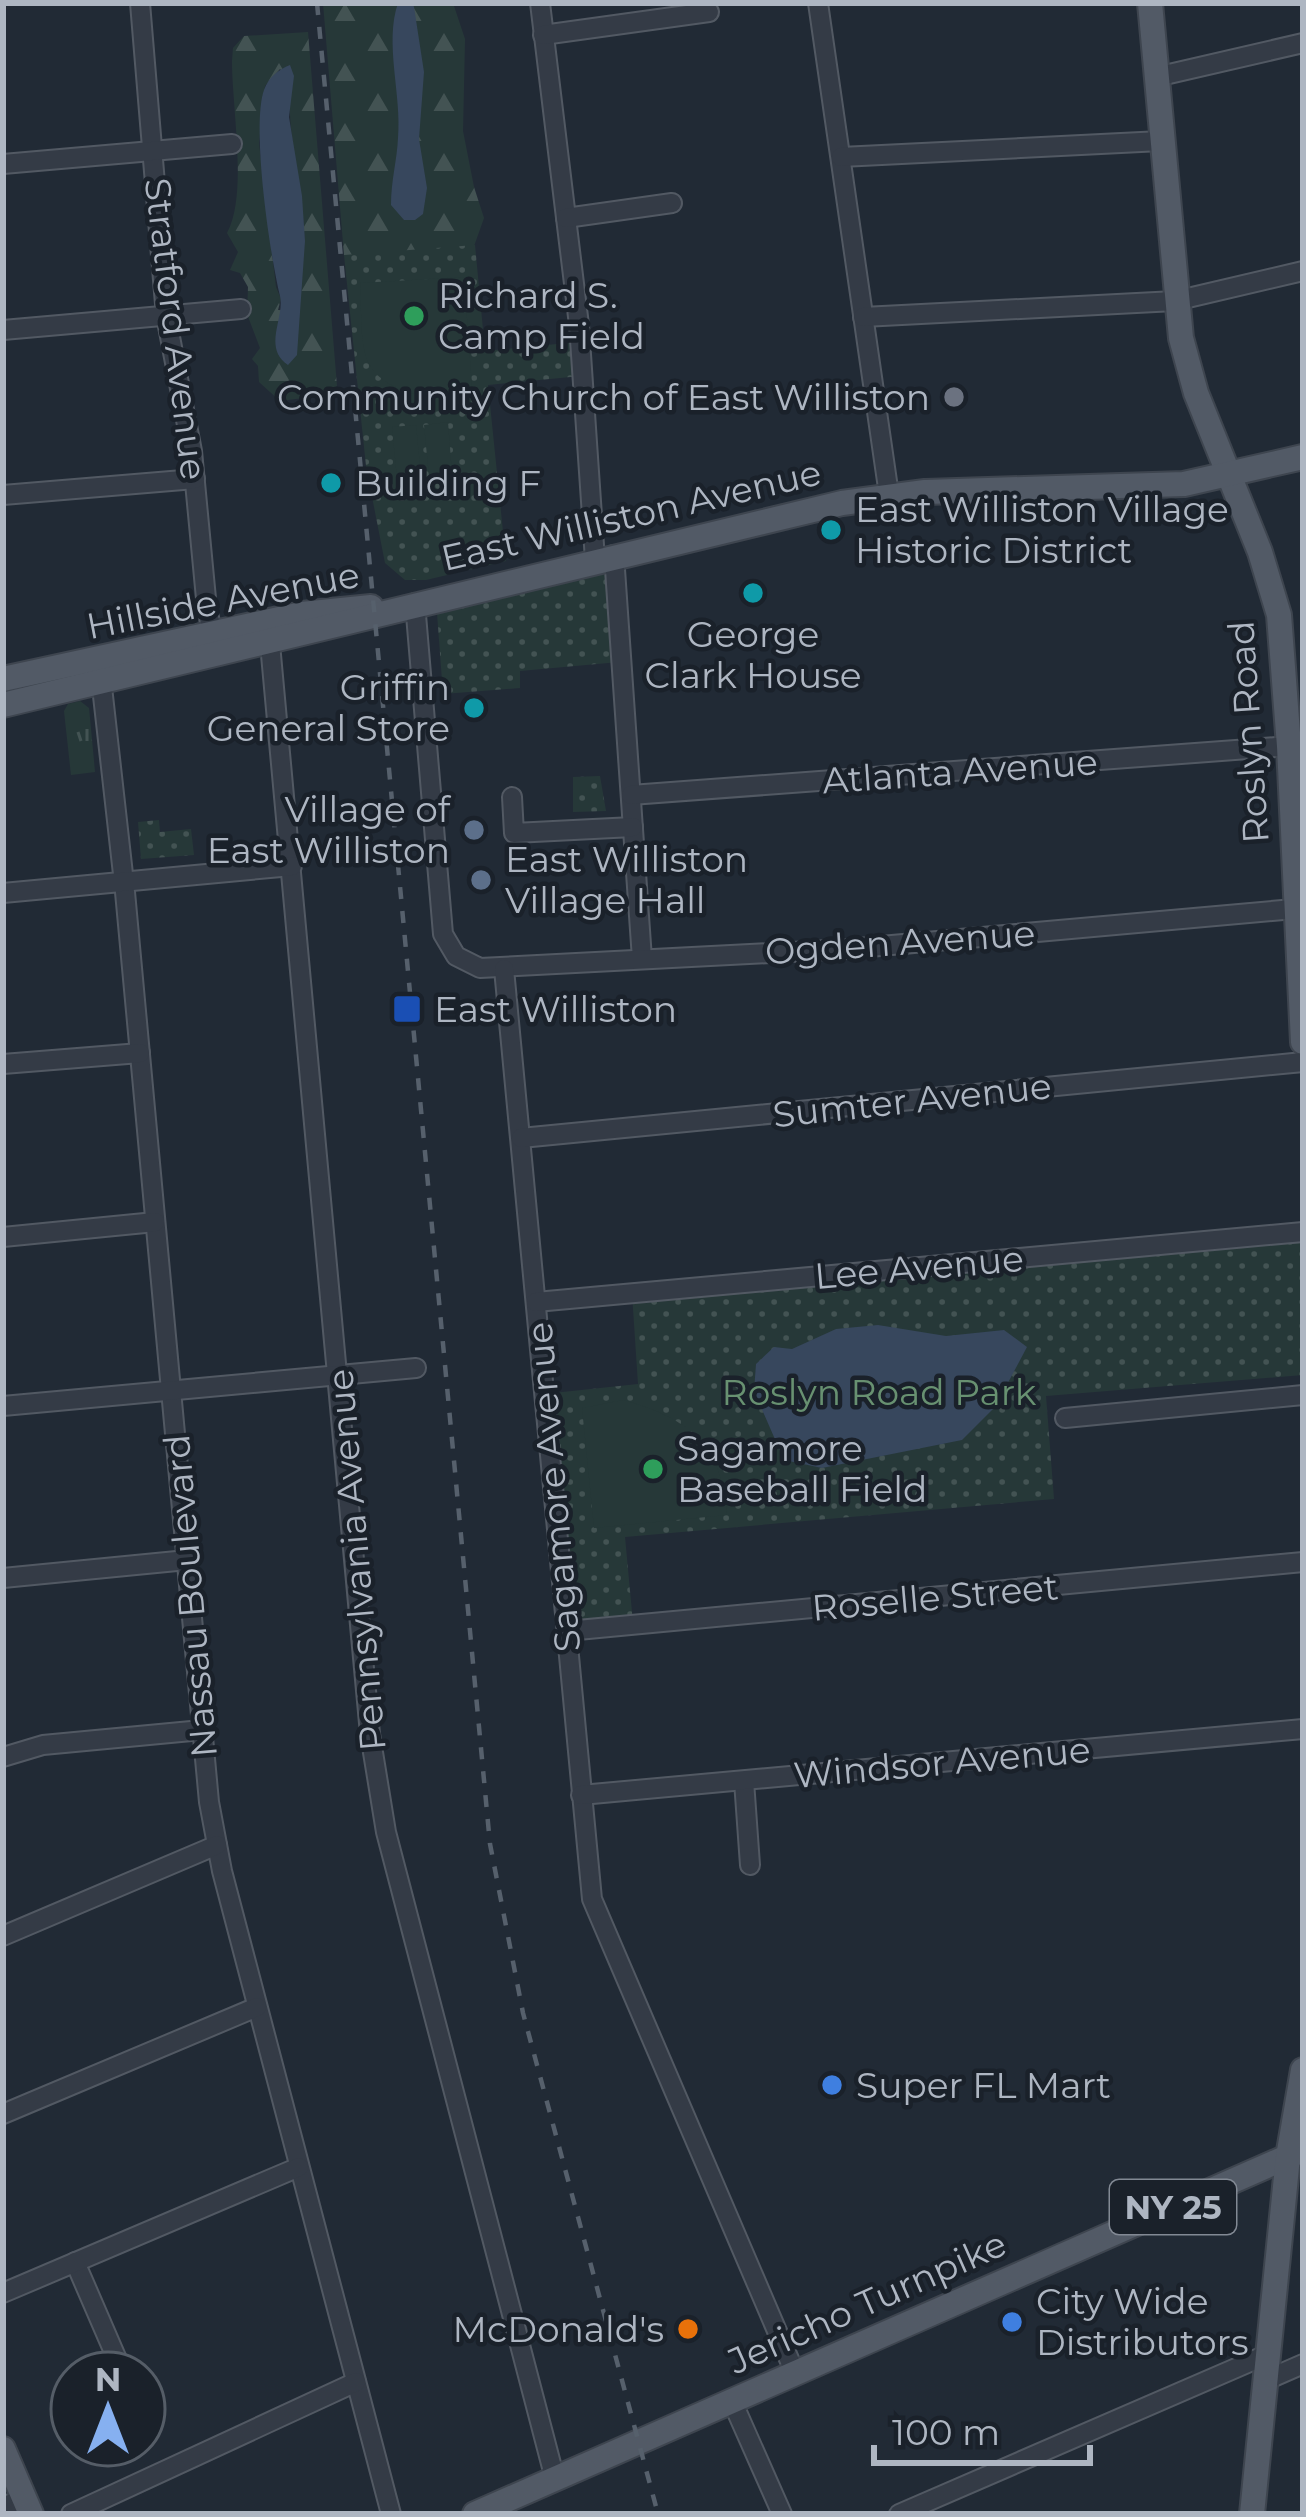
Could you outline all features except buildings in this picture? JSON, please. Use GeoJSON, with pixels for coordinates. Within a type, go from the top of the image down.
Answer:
{"type":"FeatureCollection","features":[{"type":"Feature","properties":{"kind":"main road","name":"Roslyn Road"},"geometry":{"type":"LineString","coordinates":[[1150,3],[1175,302],[1196,393],[1260,552],[1279,615],[1289,746],[1297,783],[1294,909],[1303,1042]]}},
{"type":"Feature","properties":{"kind":"main road","name":"East Williston Avenue"},"geometry":{"type":"LineString","coordinates":[[410,604],[781,515],[889,495],[1168,486],[1303,458]]}},
{"type":"Feature","properties":{"kind":"main road","name":"Hillside Avenue"},"geometry":{"type":"LineString","coordinates":[[3,704],[101,670],[410,604]]}},
{"type":"Feature","properties":{"kind":"main road","name":"Hillside Avenue"},"geometry":{"type":"LineString","coordinates":[[3,680],[101,670]]}},
{"type":"Feature","properties":{"kind":"main road"},"geometry":{"type":"LineString","coordinates":[[1252,2514],[1265,2368],[1303,2069]]}},
{"type":"Feature","properties":{"kind":"main road","name":"Jericho Turnpike"},"geometry":{"type":"LineString","coordinates":[[486,2512],[1295,2154]]}},
{"type":"Feature","properties":{"kind":"main road"},"geometry":{"type":"LineString","coordinates":[[3,2449],[19,2506]]}},
{"type":"Feature","properties":{"kind":"street","name":"Stratford Avenue"},"geometry":{"type":"LineString","coordinates":[[140,3],[166,316],[195,479],[215,644]]}},
{"type":"Feature","properties":{"kind":"street"},"geometry":{"type":"LineString","coordinates":[[540,3],[631,795],[641,959]]}},
{"type":"Feature","properties":{"kind":"street"},"geometry":{"type":"LineString","coordinates":[[818,3],[889,495]]}},
{"type":"Feature","properties":{"kind":"street"},"geometry":{"type":"LineString","coordinates":[[543,35],[709,12]]}},
{"type":"Feature","properties":{"kind":"street"},"geometry":{"type":"LineString","coordinates":[[1156,77],[1303,43]]}},
{"type":"Feature","properties":{"kind":"street"},"geometry":{"type":"LineString","coordinates":[[841,158],[1161,141]]}},
{"type":"Feature","properties":{"kind":"street"},"geometry":{"type":"LineString","coordinates":[[3,164],[232,144]]}},
{"type":"Feature","properties":{"kind":"street"},"geometry":{"type":"LineString","coordinates":[[566,218],[672,202]]}},
{"type":"Feature","properties":{"kind":"street"},"geometry":{"type":"LineString","coordinates":[[863,317],[1175,302],[1303,271]]}},
{"type":"Feature","properties":{"kind":"street"},"geometry":{"type":"LineString","coordinates":[[3,330],[241,309]]}},
{"type":"Feature","properties":{"kind":"street"},"geometry":{"type":"LineString","coordinates":[[3,495],[195,479]]}},
{"type":"Feature","properties":{"kind":"street"},"geometry":{"type":"LineString","coordinates":[[410,604],[443,934],[451,952],[463,961],[480,968],[504,969]]}},
{"type":"Feature","properties":{"kind":"street","name":"Pennsylvania Avenue"},"geometry":{"type":"LineString","coordinates":[[268,632],[370,1734],[386,1832],[555,2479]]}},
{"type":"Feature","properties":{"kind":"street","name":"Nassau Boulevard"},"geometry":{"type":"LineString","coordinates":[[101,670],[202,1730],[217,1845],[391,2514]]}},
{"type":"Feature","properties":{"kind":"street","name":"Atlanta Avenue"},"geometry":{"type":"LineString","coordinates":[[631,795],[1289,746]]}},
{"type":"Feature","properties":{"kind":"street"},"geometry":{"type":"LineString","coordinates":[[512,797],[514,833],[633,827]]}},
{"type":"Feature","properties":{"kind":"street"},"geometry":{"type":"LineString","coordinates":[[3,892],[292,866]]}},
{"type":"Feature","properties":{"kind":"street","name":"Ogden Avenue"},"geometry":{"type":"LineString","coordinates":[[504,969],[847,949],[1294,909]]}},
{"type":"Feature","properties":{"kind":"street","name":"Sagamore Avenue"},"geometry":{"type":"LineString","coordinates":[[504,969],[590,1892],[795,2373]]}},
{"type":"Feature","properties":{"kind":"street"},"geometry":{"type":"LineString","coordinates":[[3,1064],[140,1053]]}},
{"type":"Feature","properties":{"kind":"street","name":"Sumter Avenue"},"geometry":{"type":"LineString","coordinates":[[520,1138],[1303,1062]]}},
{"type":"Feature","properties":{"kind":"street"},"geometry":{"type":"LineString","coordinates":[[3,1237],[155,1222]]}},
{"type":"Feature","properties":{"kind":"street","name":"Lee Avenue"},"geometry":{"type":"LineString","coordinates":[[536,1302],[1303,1232]]}},
{"type":"Feature","properties":{"kind":"street"},"geometry":{"type":"LineString","coordinates":[[3,1406],[416,1368]]}},
{"type":"Feature","properties":{"kind":"street"},"geometry":{"type":"LineString","coordinates":[[1065,1418],[1303,1395]]}},
{"type":"Feature","properties":{"kind":"street"},"geometry":{"type":"LineString","coordinates":[[3,1577],[187,1560]]}},
{"type":"Feature","properties":{"kind":"street","name":"Roselle Street"},"geometry":{"type":"LineString","coordinates":[[567,1631],[1303,1562]]}},
{"type":"Feature","properties":{"kind":"street","name":"Windsor Avenue"},"geometry":{"type":"LineString","coordinates":[[581,1796],[1303,1729]]}},
{"type":"Feature","properties":{"kind":"street"},"geometry":{"type":"LineString","coordinates":[[3,1756],[44,1744],[202,1730]]}},
{"type":"Feature","properties":{"kind":"street"},"geometry":{"type":"LineString","coordinates":[[744,1781],[750,1865]]}},
{"type":"Feature","properties":{"kind":"street"},"geometry":{"type":"LineString","coordinates":[[3,1936],[217,1845]]}},
{"type":"Feature","properties":{"kind":"street"},"geometry":{"type":"LineString","coordinates":[[3,2114],[257,2007]]}},
{"type":"Feature","properties":{"kind":"street"},"geometry":{"type":"LineString","coordinates":[[3,2293],[299,2167]]}},
{"type":"Feature","properties":{"kind":"street"},"geometry":{"type":"LineString","coordinates":[[75,2262],[113,2349]]}},
{"type":"Feature","properties":{"kind":"street"},"geometry":{"type":"LineString","coordinates":[[899,2514],[1265,2368],[1303,2364]]}},
{"type":"Feature","properties":{"kind":"street"},"geometry":{"type":"LineString","coordinates":[[71,2514],[356,2382]]}},
{"type":"Feature","properties":{"kind":"street"},"geometry":{"type":"LineString","coordinates":[[732,2401],[782,2514]]}},
{"type":"Feature","properties":{"kind":"green space"},"geometry":{"type":"Polygon","coordinates":[[[323,3],[453,3],[465,39],[463,131],[484,218],[473,249],[358,259],[344,255],[323,3]]]}},
{"type":"Feature","properties":{"kind":"green space"},"geometry":{"type":"Polygon","coordinates":[[[308,32],[337,386],[319,396],[280,401],[259,382],[258,366],[252,359],[260,348],[247,314],[248,287],[240,273],[230,270],[238,252],[227,233],[238,174],[232,61],[233,48],[244,36],[308,32]],[[280,69],[265,86],[259,143],[281,299],[278,310],[297,311],[304,227],[290,116],[293,84],[280,69]]]}},
{"type":"Feature","properties":{"kind":"green space"},"geometry":{"type":"Polygon","coordinates":[[[475,245],[485,351],[578,342],[581,376],[488,385],[506,561],[426,580],[405,580],[385,563],[366,466],[344,255],[475,245]]]}},
{"type":"Feature","properties":{"kind":"green space","name":"Richard S. Camp Field"},"geometry":{"type":"Polygon","coordinates":[[[464,277],[472,387],[461,394],[431,397],[400,389],[375,373],[365,353],[360,283],[464,277]]]}},
{"type":"Feature","properties":{"kind":"green space"},"geometry":{"type":"Polygon","coordinates":[[[448,422],[452,474],[429,476],[424,425],[448,422]]]}},
{"type":"Feature","properties":{"kind":"green space"},"geometry":{"type":"Polygon","coordinates":[[[416,425],[421,476],[397,479],[392,427],[416,425]]]}},
{"type":"Feature","properties":{"kind":"green space"},"geometry":{"type":"Polygon","coordinates":[[[612,567],[619,662],[520,671],[520,688],[443,694],[437,613],[612,567]]]}},
{"type":"Feature","properties":{"kind":"green space"},"geometry":{"type":"Polygon","coordinates":[[[80,701],[89,708],[95,772],[71,775],[64,711],[68,704],[80,701]]]}},
{"type":"Feature","properties":{"kind":"green space"},"geometry":{"type":"Polygon","coordinates":[[[600,776],[606,811],[573,812],[573,777],[600,776]]]}},
{"type":"Feature","properties":{"kind":"green space"},"geometry":{"type":"Polygon","coordinates":[[[159,820],[160,832],[191,829],[194,855],[141,859],[138,822],[159,820]]]}},
{"type":"Feature","properties":{"kind":"green space","name":"Roslyn Road Park"},"geometry":{"type":"Polygon","coordinates":[[[1303,1232],[1303,1375],[1046,1396],[1054,1499],[625,1537],[633,1623],[569,1630],[544,1394],[638,1384],[632,1293],[1303,1232]]]}},
{"type":"Feature","properties":{"kind":"green space","name":"Sagamore Baseball Field"},"geometry":{"type":"Polygon","coordinates":[[[623,1400],[666,1416],[698,1438],[718,1470],[727,1515],[594,1528],[582,1408],[623,1400]]]}},
{"type":"Feature","properties":{"kind":"water"},"geometry":{"type":"Polygon","coordinates":[[[398,3],[414,7],[424,72],[419,139],[427,188],[423,214],[415,220],[404,220],[391,205],[399,121],[393,52],[398,3]]]}},
{"type":"Feature","properties":{"kind":"water"},"geometry":{"type":"Polygon","coordinates":[[[290,65],[294,76],[289,117],[305,241],[297,355],[288,365],[276,350],[281,305],[267,223],[260,132],[266,86],[274,74],[290,65]]]}},
{"type":"Feature","properties":{"kind":"water"},"geometry":{"type":"Polygon","coordinates":[[[878,1325],[946,1336],[1004,1330],[1027,1347],[995,1407],[962,1440],[822,1468],[784,1460],[754,1391],[756,1364],[774,1347],[792,1349],[836,1329],[878,1325]]]}},
{"type":"Feature","properties":{"kind":"railway"},"geometry":{"type":"LineString","coordinates":[[317,3],[490,1844],[523,2013],[658,2514]]}},
{"type":"Feature","properties":{"kind":"place","name":"Richard S. Camp Field"},"geometry":{"type":"Point","coordinates":[414,316]}},
{"type":"Feature","properties":{"kind":"place","name":"Community Church of East Williston"},"geometry":{"type":"Point","coordinates":[954,397]}},
{"type":"Feature","properties":{"kind":"place","name":"Building F"},"geometry":{"type":"Point","coordinates":[331,483]}},
{"type":"Feature","properties":{"kind":"place","name":"East Williston Village Historic District"},"geometry":{"type":"Point","coordinates":[831,530]}},
{"type":"Feature","properties":{"kind":"place","name":"George Clark House"},"geometry":{"type":"Point","coordinates":[753,593]}},
{"type":"Feature","properties":{"kind":"place","name":"Griffin General Store"},"geometry":{"type":"Point","coordinates":[474,708]}},
{"type":"Feature","properties":{"kind":"place","name":"Village of East Williston"},"geometry":{"type":"Point","coordinates":[474,830]}},
{"type":"Feature","properties":{"kind":"place","name":"East Williston Village Hall"},"geometry":{"type":"Point","coordinates":[481,880]}},
{"type":"Feature","properties":{"kind":"place","name":"East Williston"},"geometry":{"type":"Point","coordinates":[407,1009]}},
{"type":"Feature","properties":{"kind":"place","name":"Sagamore Baseball Field"},"geometry":{"type":"Point","coordinates":[653,1469]}},
{"type":"Feature","properties":{"kind":"place","name":"Super FL Mart"},"geometry":{"type":"Point","coordinates":[832,2085]}},
{"type":"Feature","properties":{"kind":"place","name":"City Wide Distributors"},"geometry":{"type":"Point","coordinates":[1012,2322]}},
{"type":"Feature","properties":{"kind":"place","name":"McDonald's"},"geometry":{"type":"Point","coordinates":[688,2329]}}]}
